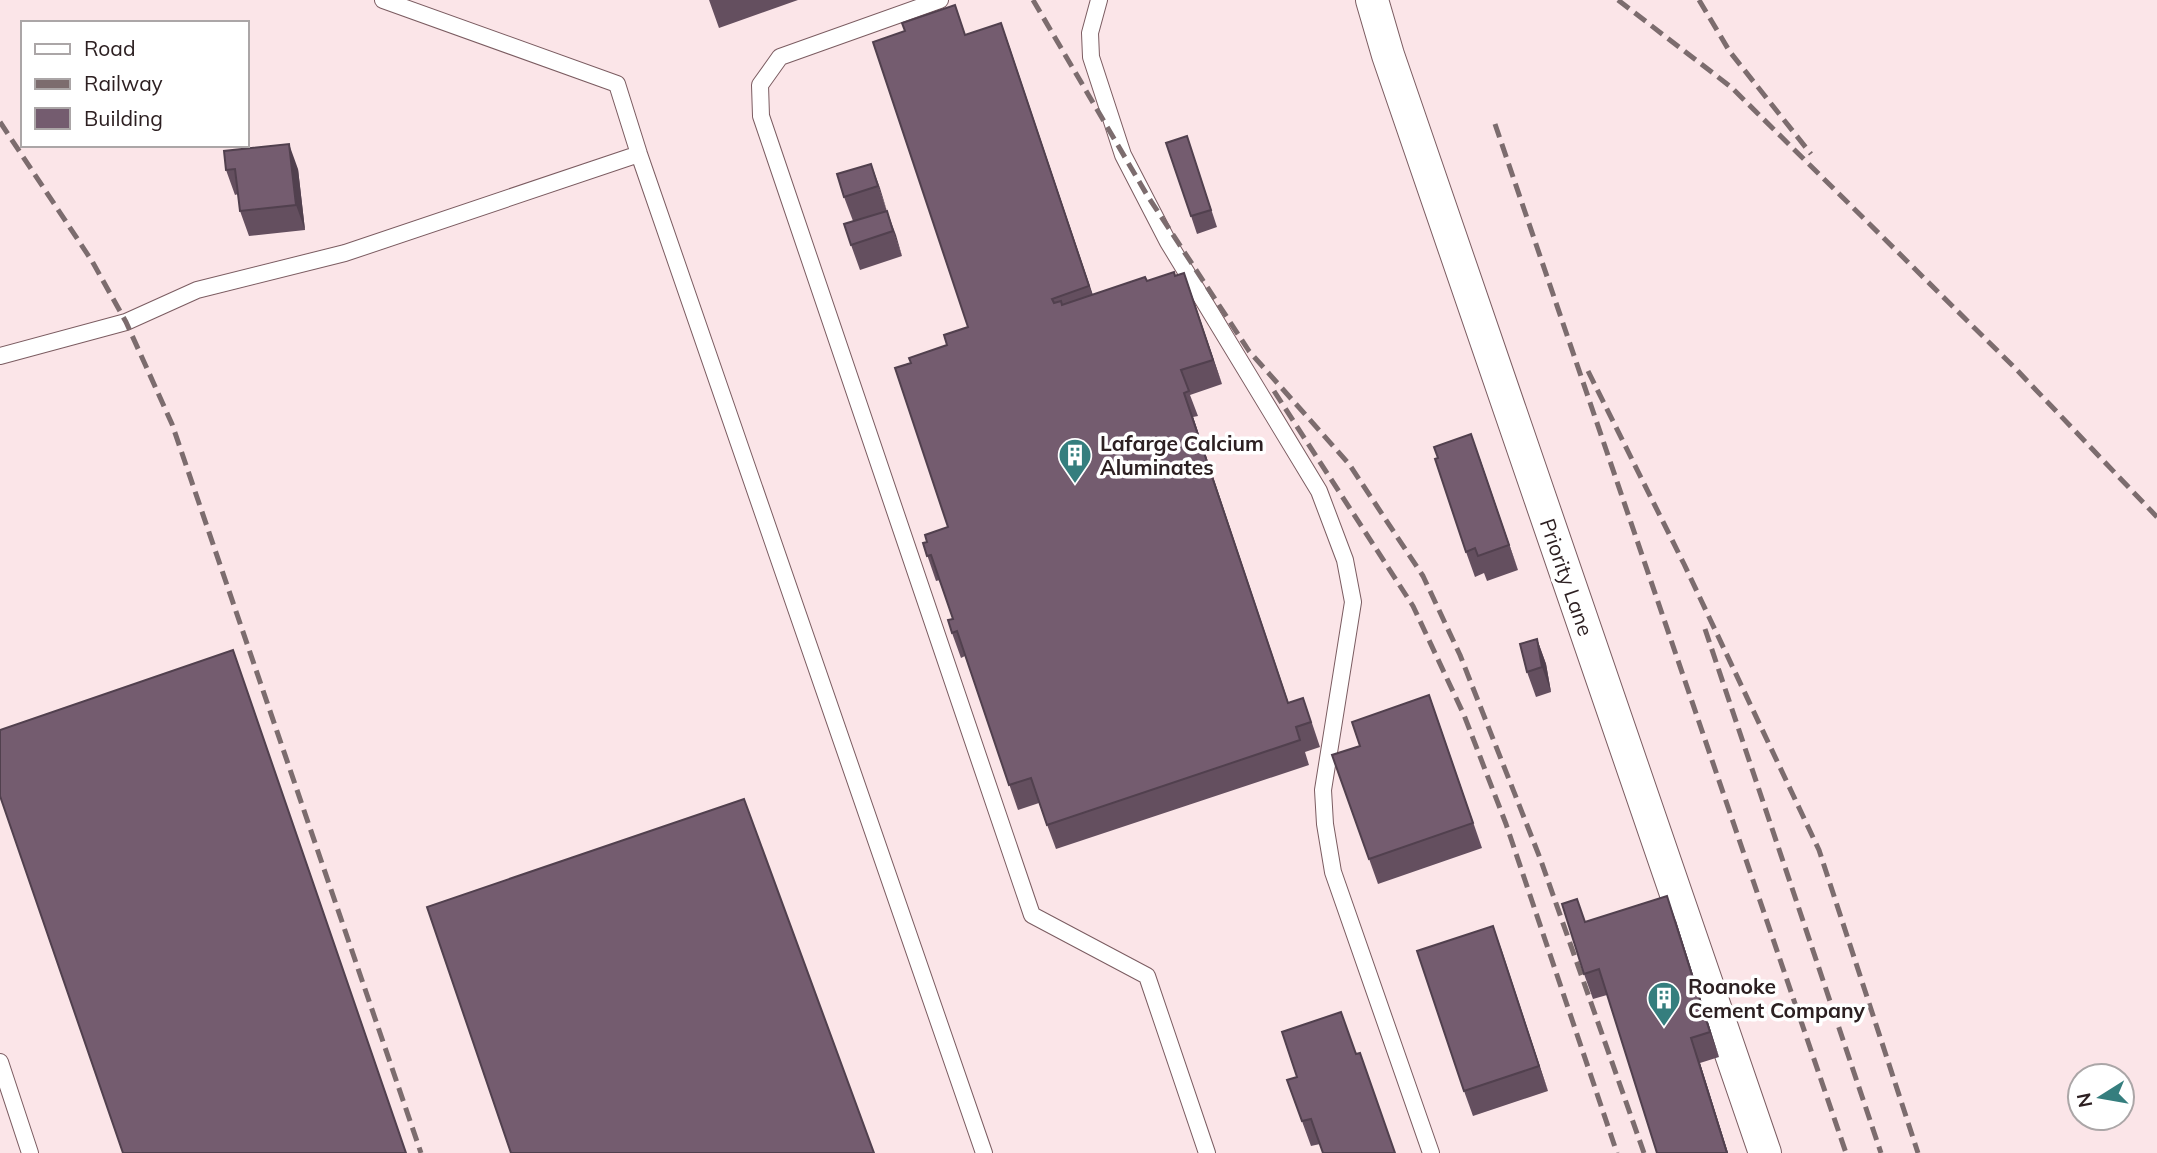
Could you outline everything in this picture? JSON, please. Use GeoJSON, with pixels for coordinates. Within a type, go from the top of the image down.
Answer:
{"type":"FeatureCollection","features":[{"type":"Feature","properties":{"kind":"street","name":"Priority Lane"},"geometry":{"type":"LineString","coordinates":[[1371,0],[1765,1153]]}},
{"type":"Feature","properties":{"kind":"lane"},"geometry":{"type":"LineString","coordinates":[[383,0],[617,84],[639,155],[984,1153]]}},
{"type":"Feature","properties":{"kind":"lane"},"geometry":{"type":"LineString","coordinates":[[940,0],[780,57],[760,85],[761,116],[1032,915],[1147,976],[1207,1153]]}},
{"type":"Feature","properties":{"kind":"lane"},"geometry":{"type":"LineString","coordinates":[[1099,0],[1090,33],[1091,57],[1123,155],[1168,242],[1319,492],[1346,559],[1353,603],[1323,790],[1325,824],[1333,872],[1431,1153]]}},
{"type":"Feature","properties":{"kind":"lane"},"geometry":{"type":"LineString","coordinates":[[0,355],[127,322],[197,290],[345,253],[639,155]]}},
{"type":"Feature","properties":{"kind":"lane"},"geometry":{"type":"LineString","coordinates":[[0,1062],[30,1153]]}},
{"type":"Feature","properties":{"kind":"building","name":"Lafarge Calcium Aluminates"},"geometry":{"type":"Polygon","coordinates":[[[955,5],[965,35],[1001,23],[1089,286],[1052,299],[1054,303],[1061,301],[1062,305],[1145,277],[1147,281],[1174,272],[1175,276],[1184,273],[1213,360],[1181,370],[1189,391],[1184,393],[1288,703],[1303,698],[1311,722],[1296,727],[1300,740],[1047,825],[1031,778],[1009,785],[957,631],[952,633],[948,620],[953,619],[931,555],[927,556],[923,543],[927,542],[925,535],[948,527],[895,368],[911,363],[909,358],[947,345],[944,335],[968,327],[873,42],[905,31],[902,23],[955,5]]]}},
{"type":"Feature","properties":{"kind":"building"},"geometry":{"type":"Polygon","coordinates":[[[1187,136],[1211,210],[1191,216],[1166,143],[1187,136]]]}},
{"type":"Feature","properties":{"kind":"building"},"geometry":{"type":"Polygon","coordinates":[[[289,144],[296,205],[240,211],[235,169],[226,170],[224,151],[289,144]]]}},
{"type":"Feature","properties":{"kind":"building"},"geometry":{"type":"Polygon","coordinates":[[[871,164],[878,186],[844,197],[837,174],[871,164]]]}},
{"type":"Feature","properties":{"kind":"building"},"geometry":{"type":"Polygon","coordinates":[[[887,211],[893,231],[851,245],[844,224],[887,211]]]}},
{"type":"Feature","properties":{"kind":"building"},"geometry":{"type":"Polygon","coordinates":[[[1471,434],[1509,545],[1478,556],[1475,548],[1466,552],[1435,459],[1438,458],[1434,447],[1471,434]]]}},
{"type":"Feature","properties":{"kind":"building"},"geometry":{"type":"Polygon","coordinates":[[[1537,639],[1542,667],[1527,672],[1520,644],[1537,639]]]}},
{"type":"Feature","properties":{"kind":"building"},"geometry":{"type":"Polygon","coordinates":[[[233,650],[406,1153],[123,1153],[0,796],[0,730],[233,650]]]}},
{"type":"Feature","properties":{"kind":"building"},"geometry":{"type":"Polygon","coordinates":[[[1429,695],[1473,823],[1369,859],[1332,755],[1360,746],[1352,722],[1429,695]]]}},
{"type":"Feature","properties":{"kind":"building"},"geometry":{"type":"Polygon","coordinates":[[[744,799],[874,1153],[511,1153],[427,907],[744,799]]]}},
{"type":"Feature","properties":{"kind":"building","name":"Roanoke Cement Company"},"geometry":{"type":"Polygon","coordinates":[[[1667,896],[1710,1032],[1691,1038],[1727,1153],[1657,1153],[1599,969],[1584,974],[1562,904],[1577,899],[1585,922],[1667,896]]]}},
{"type":"Feature","properties":{"kind":"building"},"geometry":{"type":"Polygon","coordinates":[[[1493,926],[1539,1066],[1464,1091],[1417,951],[1493,926]]]}},
{"type":"Feature","properties":{"kind":"building"},"geometry":{"type":"Polygon","coordinates":[[[1341,1012],[1356,1054],[1360,1053],[1395,1153],[1323,1153],[1311,1119],[1302,1121],[1287,1080],[1297,1077],[1282,1032],[1341,1012]]]}},
{"type":"Feature","properties":{"kind":"railway"},"geometry":{"type":"LineString","coordinates":[[1033,0],[1147,195],[1249,351],[1349,464],[1423,576],[1460,655],[1540,858],[1644,1153]]}},
{"type":"Feature","properties":{"kind":"railway"},"geometry":{"type":"LineString","coordinates":[[1618,0],[1731,87],[2016,369],[2157,517]]}},
{"type":"Feature","properties":{"kind":"railway"},"geometry":{"type":"LineString","coordinates":[[1699,0],[1730,52],[1811,154]]}},
{"type":"Feature","properties":{"kind":"railway"},"geometry":{"type":"LineString","coordinates":[[0,122],[92,261],[126,322],[172,424],[421,1153]]}},
{"type":"Feature","properties":{"kind":"railway"},"geometry":{"type":"LineString","coordinates":[[1495,124],[1846,1153]]}},
{"type":"Feature","properties":{"kind":"railway"},"geometry":{"type":"LineString","coordinates":[[1588,371],[1684,564],[1819,850],[1918,1153]]}},
{"type":"Feature","properties":{"kind":"railway"},"geometry":{"type":"LineString","coordinates":[[1274,391],[1413,606],[1464,715],[1506,824],[1617,1153]]}},
{"type":"Feature","properties":{"kind":"railway"},"geometry":{"type":"LineString","coordinates":[[1705,629],[1881,1153]]}},
{"type":"Feature","properties":{"kind":"place","name":"Lafarge Calcium Aluminates"},"geometry":{"type":"Point","coordinates":[1075,485]}},
{"type":"Feature","properties":{"kind":"place","name":"Roanoke Cement Company"},"geometry":{"type":"Point","coordinates":[1664,1028]}}]}
